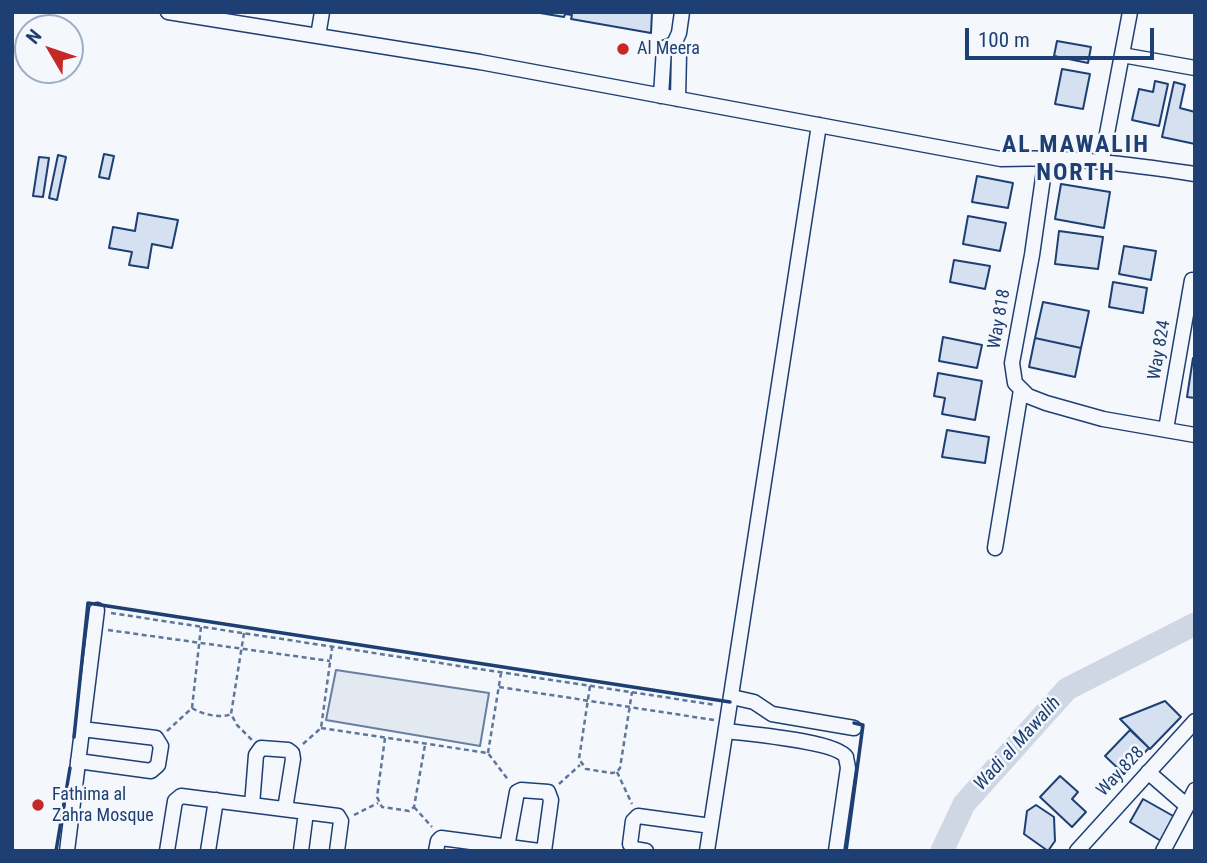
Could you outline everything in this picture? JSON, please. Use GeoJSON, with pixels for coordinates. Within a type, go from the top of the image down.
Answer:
{"type":"FeatureCollection","features":[{"type":"Feature","properties":{"kind":"street"},"geometry":{"type":"LineString","coordinates":[[169,12],[661,96],[1001,159],[1046,157],[1102,160],[1195,174]]}},
{"type":"Feature","properties":{"kind":"street"},"geometry":{"type":"LineString","coordinates":[[318,36],[322,12]]}},
{"type":"Feature","properties":{"kind":"street"},"geometry":{"type":"LineString","coordinates":[[661,96],[669,46],[679,33],[682,12]]}},
{"type":"Feature","properties":{"kind":"street"},"geometry":{"type":"LineString","coordinates":[[1102,160],[1130,12]]}},
{"type":"Feature","properties":{"kind":"street"},"geometry":{"type":"LineString","coordinates":[[669,46],[679,54],[677,99]]}},
{"type":"Feature","properties":{"kind":"street"},"geometry":{"type":"LineString","coordinates":[[1122,55],[1195,68]]}},
{"type":"Feature","properties":{"kind":"street"},"geometry":{"type":"LineString","coordinates":[[707,851],[819,125]]}},
{"type":"Feature","properties":{"kind":"street","name":"Way 818"},"geometry":{"type":"LineString","coordinates":[[1021,390],[1015,383],[1012,363],[1032,255],[1046,157]]}},
{"type":"Feature","properties":{"kind":"street","name":"Way 824"},"geometry":{"type":"LineString","coordinates":[[1166,429],[1192,281],[1195,281]]}},
{"type":"Feature","properties":{"kind":"street"},"geometry":{"type":"LineString","coordinates":[[1021,390],[1028,396],[1103,419],[1195,435]]}},
{"type":"Feature","properties":{"kind":"street"},"geometry":{"type":"LineString","coordinates":[[995,548],[1021,390]]}},
{"type":"Feature","properties":{"kind":"street"},"geometry":{"type":"LineString","coordinates":[[67,851],[97,610]]}},
{"type":"Feature","properties":{"kind":"street"},"geometry":{"type":"LineString","coordinates":[[729,714],[754,702],[772,714],[853,729]]}},
{"type":"Feature","properties":{"kind":"street"},"geometry":{"type":"LineString","coordinates":[[729,714],[839,751],[846,758],[848,768],[836,851]]}},
{"type":"Feature","properties":{"kind":"street","name":"Way 828"},"geometry":{"type":"LineString","coordinates":[[1077,851],[1195,721]]}},
{"type":"Feature","properties":{"kind":"street"},"geometry":{"type":"LineString","coordinates":[[78,761],[151,771],[158,765],[161,746],[158,739],[82,729]]}},
{"type":"Feature","properties":{"kind":"street"},"geometry":{"type":"LineString","coordinates":[[252,805],[256,755],[261,748],[288,750],[293,759],[285,809]]}},
{"type":"Feature","properties":{"kind":"street"},"geometry":{"type":"LineString","coordinates":[[1147,772],[1187,806]]}},
{"type":"Feature","properties":{"kind":"street"},"geometry":{"type":"LineString","coordinates":[[1163,851],[1195,790]]}},
{"type":"Feature","properties":{"kind":"street"},"geometry":{"type":"LineString","coordinates":[[439,844],[507,846],[542,851],[551,800],[548,792],[517,792],[507,846]]}},
{"type":"Feature","properties":{"kind":"street"},"geometry":{"type":"LineString","coordinates":[[167,851],[175,800],[181,796],[340,819],[337,851]]}},
{"type":"Feature","properties":{"kind":"street"},"geometry":{"type":"LineString","coordinates":[[208,851],[216,800]]}},
{"type":"Feature","properties":{"kind":"street"},"geometry":{"type":"LineString","coordinates":[[301,851],[306,812]]}},
{"type":"Feature","properties":{"kind":"street"},"geometry":{"type":"LineString","coordinates":[[646,851],[634,849],[630,844],[633,821],[638,816],[711,826]]}},
{"type":"Feature","properties":{"kind":"path"},"geometry":{"type":"LineString","coordinates":[[97,610],[632,692],[729,714]]}},
{"type":"Feature","properties":{"kind":"path"},"geometry":{"type":"LineString","coordinates":[[158,739],[192,708],[201,627]]}},
{"type":"Feature","properties":{"kind":"path"},"geometry":{"type":"LineString","coordinates":[[95,628],[330,661]]}},
{"type":"Feature","properties":{"kind":"path"},"geometry":{"type":"LineString","coordinates":[[244,633],[231,714],[237,725],[261,748]]}},
{"type":"Feature","properties":{"kind":"path"},"geometry":{"type":"LineString","coordinates":[[292,753],[321,728],[332,647]]}},
{"type":"Feature","properties":{"kind":"path"},"geometry":{"type":"LineString","coordinates":[[488,753],[501,673]]}},
{"type":"Feature","properties":{"kind":"path"},"geometry":{"type":"LineString","coordinates":[[590,686],[579,759],[586,769],[611,773],[620,768],[632,692]]}},
{"type":"Feature","properties":{"kind":"path"},"geometry":{"type":"LineString","coordinates":[[499,687],[629,708],[729,714]]}},
{"type":"Feature","properties":{"kind":"path"},"geometry":{"type":"LineString","coordinates":[[192,708],[198,712],[226,716],[231,714]]}},
{"type":"Feature","properties":{"kind":"path"},"geometry":{"type":"LineString","coordinates":[[321,728],[488,753],[517,792]]}},
{"type":"Feature","properties":{"kind":"path"},"geometry":{"type":"LineString","coordinates":[[385,738],[377,797],[382,807],[409,811],[414,807],[425,744]]}},
{"type":"Feature","properties":{"kind":"path"},"geometry":{"type":"LineString","coordinates":[[548,792],[581,764]]}},
{"type":"Feature","properties":{"kind":"path"},"geometry":{"type":"LineString","coordinates":[[617,772],[638,816]]}},
{"type":"Feature","properties":{"kind":"path"},"geometry":{"type":"LineString","coordinates":[[340,819],[378,803]]}},
{"type":"Feature","properties":{"kind":"path"},"geometry":{"type":"LineString","coordinates":[[414,807],[439,844]]}},
{"type":"Feature","properties":{"kind":"shaded area"},"geometry":{"type":"Polygon","coordinates":[[[336,670],[489,693],[480,746],[326,720],[336,670]]]}},
{"type":"Feature","properties":{"kind":"building"},"geometry":{"type":"Polygon","coordinates":[[[534,12],[652,12],[651,33],[571,19],[572,15],[565,14],[564,17],[534,12]]]}},
{"type":"Feature","properties":{"kind":"building"},"geometry":{"type":"Polygon","coordinates":[[[1057,41],[1091,47],[1088,63],[1054,56],[1057,41]]]}},
{"type":"Feature","properties":{"kind":"building"},"geometry":{"type":"Polygon","coordinates":[[[1062,69],[1090,74],[1083,109],[1055,104],[1062,69]]]}},
{"type":"Feature","properties":{"kind":"building"},"geometry":{"type":"Polygon","coordinates":[[[1155,81],[1168,84],[1159,126],[1132,120],[1139,89],[1153,92],[1155,81]]]}},
{"type":"Feature","properties":{"kind":"building"},"geometry":{"type":"Polygon","coordinates":[[[1174,82],[1185,85],[1180,108],[1195,112],[1195,144],[1162,137],[1174,82]]]}},
{"type":"Feature","properties":{"kind":"building"},"geometry":{"type":"Polygon","coordinates":[[[104,154],[114,156],[109,179],[99,177],[104,154]]]}},
{"type":"Feature","properties":{"kind":"building"},"geometry":{"type":"Polygon","coordinates":[[[58,155],[66,157],[57,200],[49,198],[58,155]]]}},
{"type":"Feature","properties":{"kind":"building"},"geometry":{"type":"Polygon","coordinates":[[[39,157],[49,158],[43,197],[33,196],[39,157]]]}},
{"type":"Feature","properties":{"kind":"building"},"geometry":{"type":"Polygon","coordinates":[[[977,176],[1013,183],[1008,208],[972,202],[977,176]]]}},
{"type":"Feature","properties":{"kind":"building"},"geometry":{"type":"Polygon","coordinates":[[[1061,184],[1110,192],[1104,228],[1055,219],[1061,184]]]}},
{"type":"Feature","properties":{"kind":"building"},"geometry":{"type":"Polygon","coordinates":[[[138,213],[178,220],[172,248],[152,244],[148,268],[129,265],[132,252],[109,248],[113,227],[135,231],[138,213]]]}},
{"type":"Feature","properties":{"kind":"building"},"geometry":{"type":"Polygon","coordinates":[[[968,216],[1006,223],[1000,251],[963,244],[968,216]]]}},
{"type":"Feature","properties":{"kind":"building"},"geometry":{"type":"Polygon","coordinates":[[[1059,231],[1103,237],[1098,269],[1055,264],[1059,231]]]}},
{"type":"Feature","properties":{"kind":"building"},"geometry":{"type":"Polygon","coordinates":[[[1124,246],[1156,251],[1151,280],[1119,274],[1124,246]]]}},
{"type":"Feature","properties":{"kind":"building"},"geometry":{"type":"Polygon","coordinates":[[[954,260],[990,266],[985,289],[950,282],[954,260]]]}},
{"type":"Feature","properties":{"kind":"building"},"geometry":{"type":"Polygon","coordinates":[[[1113,282],[1147,288],[1143,313],[1109,307],[1113,282]]]}},
{"type":"Feature","properties":{"kind":"building"},"geometry":{"type":"Polygon","coordinates":[[[1043,302],[1089,311],[1081,348],[1035,338],[1043,302]]]}},
{"type":"Feature","properties":{"kind":"building"},"geometry":{"type":"Polygon","coordinates":[[[943,337],[982,345],[977,368],[939,361],[943,337]]]}},
{"type":"Feature","properties":{"kind":"building"},"geometry":{"type":"Polygon","coordinates":[[[1035,338],[1081,348],[1075,377],[1029,367],[1035,338]]]}},
{"type":"Feature","properties":{"kind":"building"},"geometry":{"type":"Polygon","coordinates":[[[1195,358],[1195,398],[1187,397],[1195,358]]]}},
{"type":"Feature","properties":{"kind":"building"},"geometry":{"type":"Polygon","coordinates":[[[938,373],[982,381],[975,420],[942,414],[945,398],[934,396],[938,373]]]}},
{"type":"Feature","properties":{"kind":"building"},"geometry":{"type":"Polygon","coordinates":[[[947,430],[989,437],[985,463],[942,457],[947,430]]]}},
{"type":"Feature","properties":{"kind":"building"},"geometry":{"type":"Polygon","coordinates":[[[1165,701],[1181,717],[1150,749],[1120,719],[1165,701]]]}},
{"type":"Feature","properties":{"kind":"building"},"geometry":{"type":"Polygon","coordinates":[[[1130,730],[1149,748],[1124,774],[1105,756],[1130,730]]]}},
{"type":"Feature","properties":{"kind":"building"},"geometry":{"type":"Polygon","coordinates":[[[1060,776],[1078,792],[1072,799],[1086,812],[1072,827],[1040,797],[1060,776]]]}},
{"type":"Feature","properties":{"kind":"building"},"geometry":{"type":"Polygon","coordinates":[[[1143,799],[1175,817],[1161,841],[1130,822],[1143,799]]]}},
{"type":"Feature","properties":{"kind":"building"},"geometry":{"type":"Polygon","coordinates":[[[1036,805],[1054,817],[1055,841],[1048,851],[1024,834],[1027,811],[1036,805]]]}},
{"type":"Feature","properties":{"kind":"waterway","name":"Wadi al Mawalih"},"geometry":{"type":"LineString","coordinates":[[942,851],[964,804],[1067,689],[1195,624]]}},
{"type":"Feature","properties":{"kind":"wall"},"geometry":{"type":"LineString","coordinates":[[74,737],[88,603],[730,702]]}},
{"type":"Feature","properties":{"kind":"wall"},"geometry":{"type":"LineString","coordinates":[[846,851],[863,725],[854,723]]}},
{"type":"Feature","properties":{"kind":"wall"},"geometry":{"type":"LineString","coordinates":[[56,851],[70,768]]}},
{"type":"Feature","properties":{"kind":"place","name":"Al Meera"},"geometry":{"type":"Point","coordinates":[623,49]}},
{"type":"Feature","properties":{"kind":"place","name":"Fathima al Zahra Mosque"},"geometry":{"type":"Point","coordinates":[38,805]}},
{"type":"Feature","properties":{"kind":"district","name":"AL MAWALIH NORTH"},"geometry":{"type":"Point","coordinates":[1076,160]}}]}
